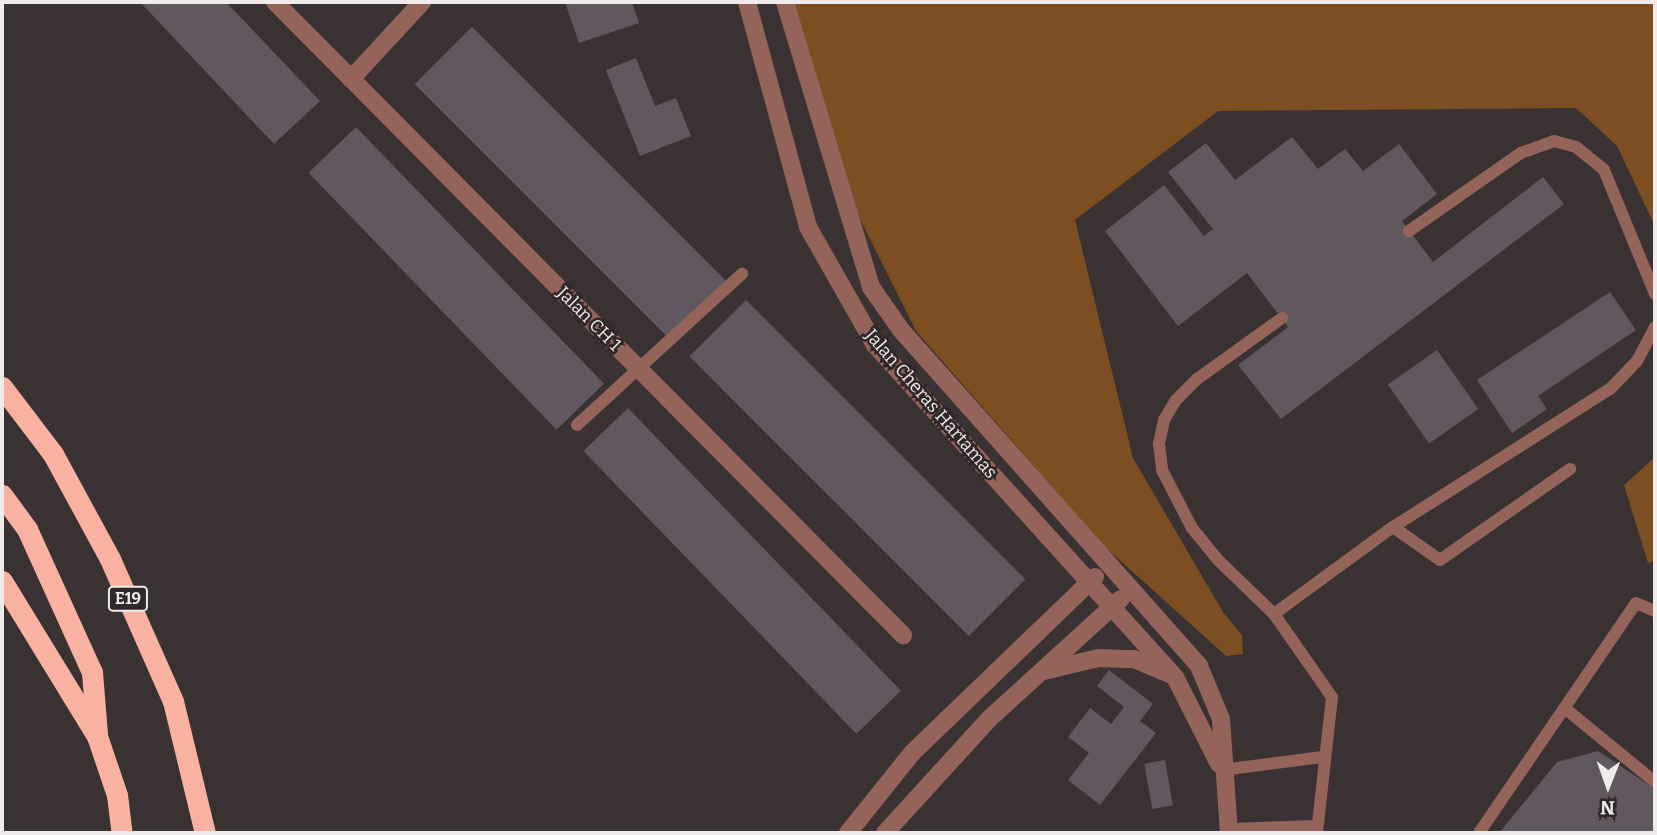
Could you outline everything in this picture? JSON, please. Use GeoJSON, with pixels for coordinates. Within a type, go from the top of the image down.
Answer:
{"type":"FeatureCollection","features":[{"type":"Feature","properties":{"kind":"highway","name":"E19"},"geometry":{"type":"LineString","coordinates":[[2,387],[53,454],[110,559],[173,701],[205,833]]}},
{"type":"Feature","properties":{"kind":"highway"},"geometry":{"type":"LineString","coordinates":[[2,495],[27,528],[88,660],[97,736],[117,795],[122,833]]}},
{"type":"Feature","properties":{"kind":"highway"},"geometry":{"type":"LineString","coordinates":[[2,581],[97,736]]}},
{"type":"Feature","properties":{"kind":"street","name":"Jalan CH 1"},"geometry":{"type":"LineString","coordinates":[[275,2],[904,635]]}},
{"type":"Feature","properties":{"kind":"street"},"geometry":{"type":"LineString","coordinates":[[351,79],[422,2]]}},
{"type":"Feature","properties":{"kind":"street","name":"Jalan Cheras Hartamas"},"geometry":{"type":"LineString","coordinates":[[747,2],[808,226],[844,295],[875,345],[1089,583],[1114,606],[1175,677],[1222,770]]}},
{"type":"Feature","properties":{"kind":"street","name":"Jalan Cheras Hartamas"},"geometry":{"type":"LineString","coordinates":[[785,2],[871,287],[901,330],[1107,566],[1199,666],[1221,719],[1222,770]]}},
{"type":"Feature","properties":{"kind":"street"},"geometry":{"type":"LineString","coordinates":[[848,833],[885,782],[1107,566]]}},
{"type":"Feature","properties":{"kind":"street"},"geometry":{"type":"LineString","coordinates":[[886,833],[989,719],[1131,589]]}},
{"type":"Feature","properties":{"kind":"street"},"geometry":{"type":"LineString","coordinates":[[1041,672],[1098,658],[1134,659],[1175,677]]}},
{"type":"Feature","properties":{"kind":"street"},"geometry":{"type":"LineString","coordinates":[[968,699],[989,719]]}},
{"type":"Feature","properties":{"kind":"street"},"geometry":{"type":"LineString","coordinates":[[1222,770],[1229,831]]}},
{"type":"Feature","properties":{"kind":"lane"},"geometry":{"type":"LineString","coordinates":[[1409,231],[1521,153],[1554,141],[1576,147],[1604,170],[1655,294]]}},
{"type":"Feature","properties":{"kind":"lane"},"geometry":{"type":"LineString","coordinates":[[577,425],[742,274]]}},
{"type":"Feature","properties":{"kind":"lane"},"geometry":{"type":"LineString","coordinates":[[1229,831],[1317,829],[1324,789],[1322,757],[1330,730],[1332,697],[1274,614],[1218,559],[1192,528],[1162,470],[1159,444],[1164,420],[1175,400],[1197,379],[1282,318]]}},
{"type":"Feature","properties":{"kind":"lane"},"geometry":{"type":"LineString","coordinates":[[1274,614],[1393,527],[1611,388],[1637,361],[1655,327]]}},
{"type":"Feature","properties":{"kind":"lane"},"geometry":{"type":"LineString","coordinates":[[1393,527],[1440,560],[1570,469]]}},
{"type":"Feature","properties":{"kind":"lane"},"geometry":{"type":"LineString","coordinates":[[1479,833],[1567,709],[1636,603],[1655,611]]}},
{"type":"Feature","properties":{"kind":"lane"},"geometry":{"type":"LineString","coordinates":[[1567,709],[1655,782]]}},
{"type":"Feature","properties":{"kind":"lane"},"geometry":{"type":"LineString","coordinates":[[1222,770],[1322,757]]}},
{"type":"Feature","properties":{"kind":"shaded area"},"geometry":{"type":"Polygon","coordinates":[[[791,2],[1655,2],[1655,226],[1617,146],[1576,108],[1218,111],[1075,220],[1133,458],[1223,612],[1242,635],[1243,654],[1226,656],[1103,545],[916,331],[860,219],[791,2]]]}},
{"type":"Feature","properties":{"kind":"shaded area"},"geometry":{"type":"Polygon","coordinates":[[[1655,457],[1655,561],[1648,563],[1624,485],[1655,457]]]}},
{"type":"Feature","properties":{"kind":"building"},"geometry":{"type":"Polygon","coordinates":[[[140,2],[226,2],[320,101],[274,144],[140,2]]]}},
{"type":"Feature","properties":{"kind":"building"},"geometry":{"type":"Polygon","coordinates":[[[565,2],[632,2],[639,23],[579,43],[565,2]]]}},
{"type":"Feature","properties":{"kind":"building"},"geometry":{"type":"Polygon","coordinates":[[[472,27],[727,282],[669,339],[415,84],[472,27]]]}},
{"type":"Feature","properties":{"kind":"building"},"geometry":{"type":"Polygon","coordinates":[[[636,58],[655,106],[676,98],[691,136],[640,156],[606,70],[636,58]]]}},
{"type":"Feature","properties":{"kind":"building"},"geometry":{"type":"Polygon","coordinates":[[[356,127],[604,384],[557,430],[309,173],[356,127]]]}},
{"type":"Feature","properties":{"kind":"building"},"geometry":{"type":"Polygon","coordinates":[[[1292,137],[1318,169],[1345,149],[1363,171],[1399,144],[1437,194],[1402,221],[1433,262],[1543,177],[1564,204],[1281,419],[1238,365],[1288,327],[1247,273],[1178,326],[1105,231],[1164,185],[1204,236],[1213,229],[1168,172],[1206,143],[1235,180],[1292,137]]]}},
{"type":"Feature","properties":{"kind":"building"},"geometry":{"type":"Polygon","coordinates":[[[1610,292],[1636,330],[1538,396],[1547,409],[1512,433],[1477,380],[1610,292]]]}},
{"type":"Feature","properties":{"kind":"building"},"geometry":{"type":"Polygon","coordinates":[[[746,300],[1025,579],[969,636],[689,357],[746,300]]]}},
{"type":"Feature","properties":{"kind":"building"},"geometry":{"type":"Polygon","coordinates":[[[1437,350],[1478,409],[1429,443],[1388,384],[1437,350]]]}},
{"type":"Feature","properties":{"kind":"building"},"geometry":{"type":"Polygon","coordinates":[[[628,408],[901,691],[856,734],[583,451],[628,408]]]}},
{"type":"Feature","properties":{"kind":"building"},"geometry":{"type":"Polygon","coordinates":[[[1109,670],[1153,704],[1140,721],[1156,733],[1100,805],[1068,780],[1089,753],[1068,737],[1090,708],[1111,724],[1124,707],[1097,686],[1109,670]]]}},
{"type":"Feature","properties":{"kind":"building"},"geometry":{"type":"Polygon","coordinates":[[[1598,751],[1655,789],[1655,833],[1499,833],[1557,762],[1598,751]]]}},
{"type":"Feature","properties":{"kind":"building"},"geometry":{"type":"Polygon","coordinates":[[[1165,760],[1173,805],[1152,809],[1144,764],[1165,760]]]}}]}
